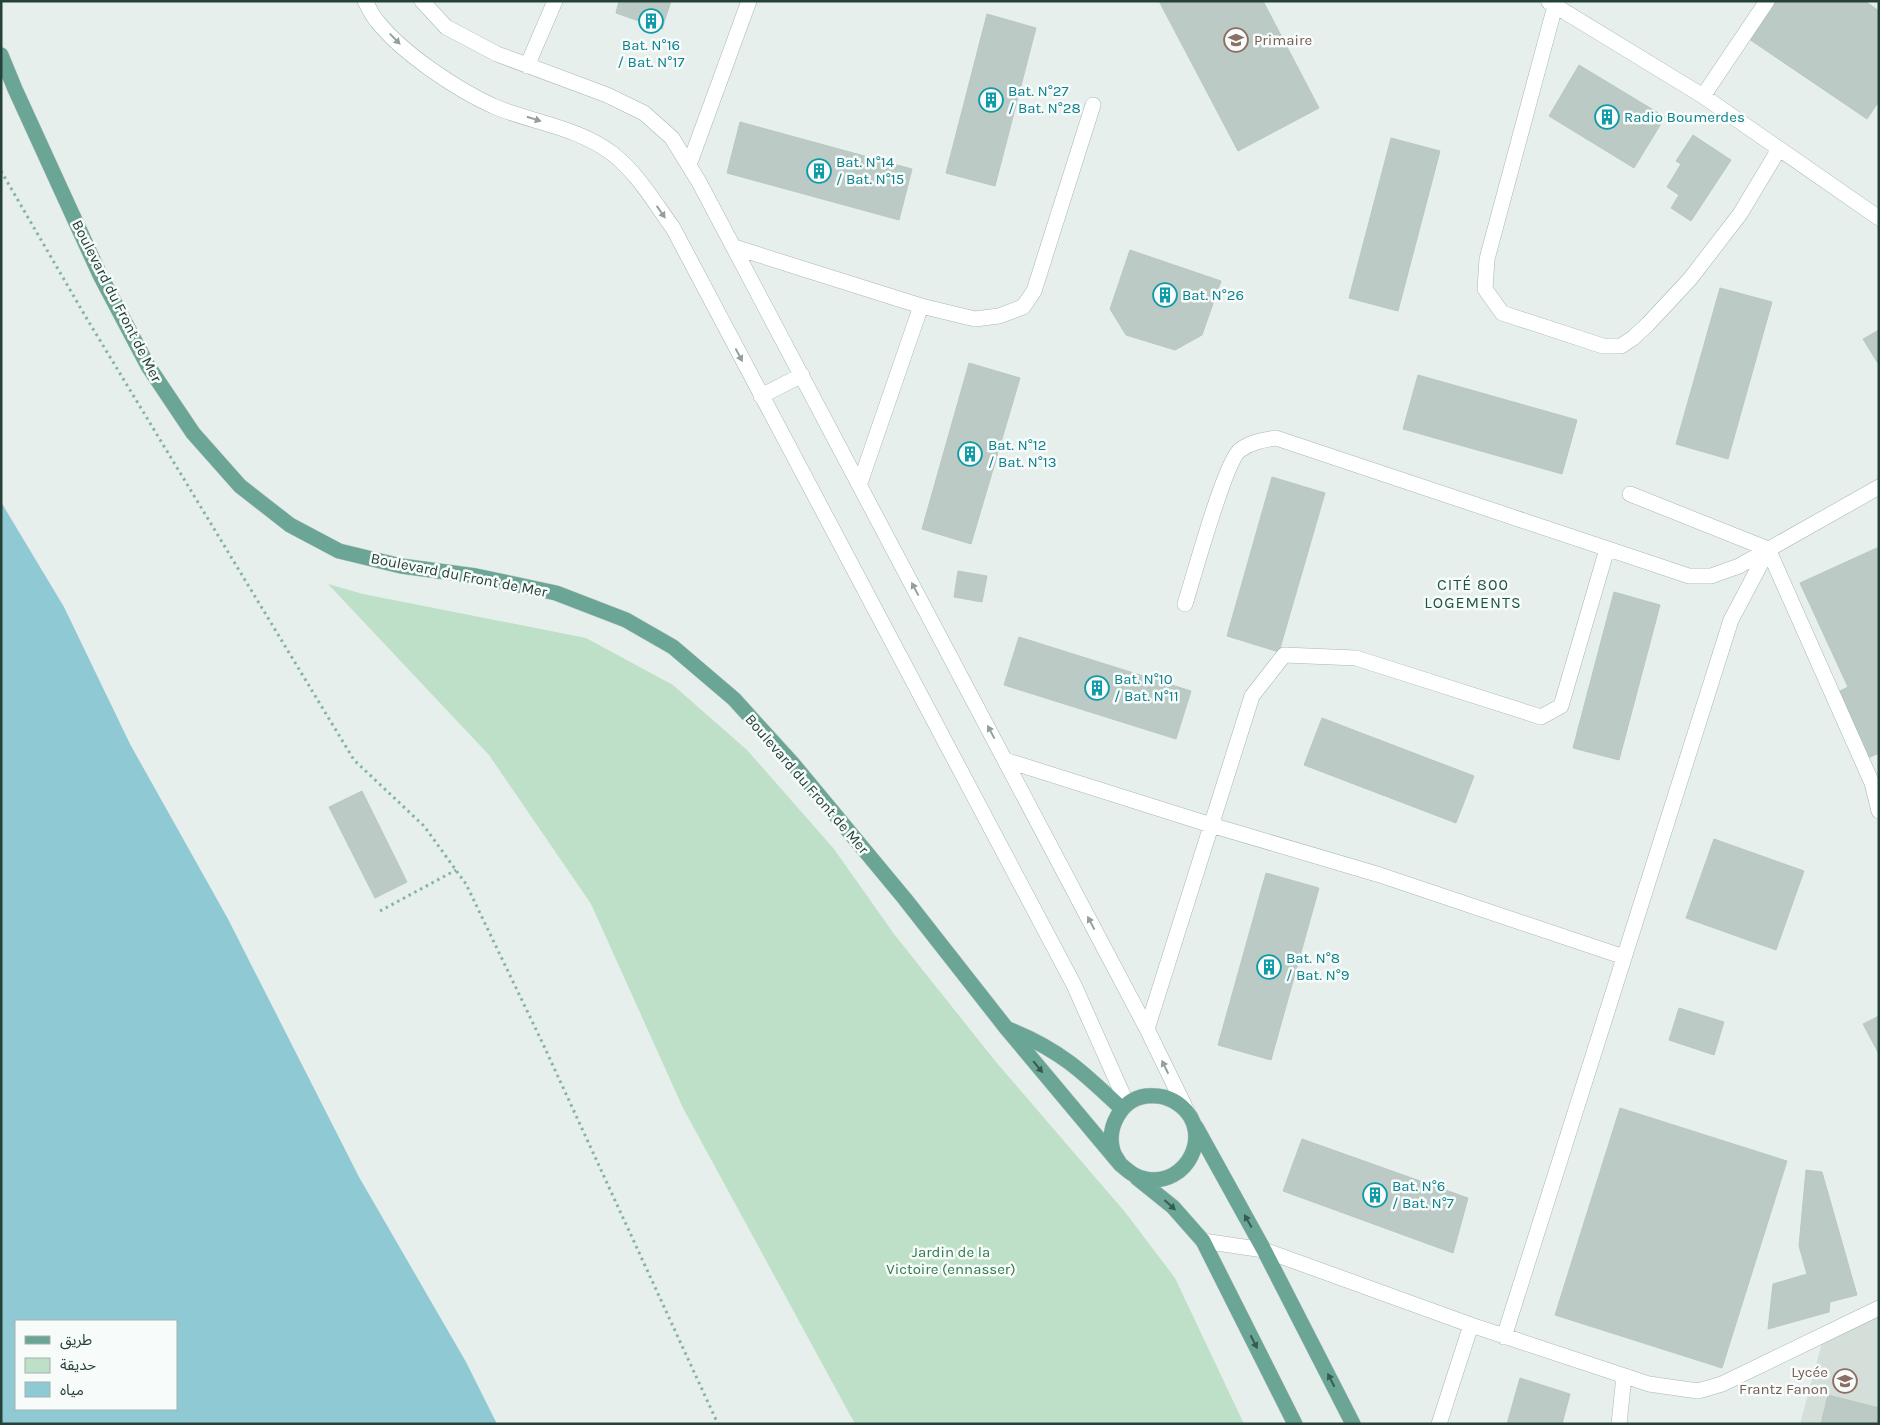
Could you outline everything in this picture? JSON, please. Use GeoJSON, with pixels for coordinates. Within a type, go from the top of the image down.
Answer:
{"type":"FeatureCollection","features":[{"type":"Feature","properties":{"kind":"main road","name":"Boulevard du Front de Mer"},"geometry":{"type":"LineString","coordinates":[[1,55],[100,275],[148,366],[192,433],[240,486],[290,525],[340,551],[401,566],[476,576],[556,593],[626,620],[673,647],[734,700],[793,764],[905,899],[1007,1029],[1126,1169],[1173,1207],[1203,1241],[1295,1424]]}},
{"type":"Feature","properties":{"kind":"main road"},"geometry":{"type":"LineString","coordinates":[[1007,1029],[1031,1038],[1055,1051],[1086,1074],[1124,1107]]}},
{"type":"Feature","properties":{"kind":"main road"},"geometry":{"type":"LineString","coordinates":[[1190,1117],[1196,1138],[1193,1153],[1186,1166],[1174,1175],[1160,1180],[1146,1180],[1126,1169],[1113,1151],[1111,1136],[1114,1122],[1124,1107],[1142,1097],[1158,1095],[1174,1100],[1190,1117],[1264,1250],[1353,1424]]}},
{"type":"Feature","properties":{"kind":"street"},"geometry":{"type":"LineString","coordinates":[[365,1],[377,21],[406,51],[442,77],[493,106],[577,134],[613,154],[640,181],[673,228],[1074,985],[1124,1107]]}},
{"type":"Feature","properties":{"kind":"street"},"geometry":{"type":"LineString","coordinates":[[422,1],[446,27],[497,54],[607,95],[644,113],[672,138],[734,247],[860,483],[1147,1029],[1190,1117]]}},
{"type":"Feature","properties":{"kind":"street"},"geometry":{"type":"LineString","coordinates":[[528,66],[555,1]]}},
{"type":"Feature","properties":{"kind":"street"},"geometry":{"type":"LineString","coordinates":[[689,165],[749,1]]}},
{"type":"Feature","properties":{"kind":"street"},"geometry":{"type":"LineString","coordinates":[[1703,96],[1767,1]]}},
{"type":"Feature","properties":{"kind":"street"},"geometry":{"type":"LineString","coordinates":[[1779,149],[1740,214],[1690,279],[1648,324],[1621,346],[1603,346],[1502,313],[1485,289],[1487,259],[1552,4],[1703,96],[1879,218]]}},
{"type":"Feature","properties":{"kind":"street"},"geometry":{"type":"LineString","coordinates":[[734,247],[921,306],[974,319],[999,316],[1023,307],[1034,291],[1093,105]]}},
{"type":"Feature","properties":{"kind":"street"},"geometry":{"type":"LineString","coordinates":[[860,483],[921,306]]}},
{"type":"Feature","properties":{"kind":"street"},"geometry":{"type":"LineString","coordinates":[[761,396],[802,375]]}},
{"type":"Feature","properties":{"kind":"street"},"geometry":{"type":"LineString","coordinates":[[1184,604],[1227,471],[1238,450],[1256,441],[1276,438],[1688,576],[1711,576],[1739,566],[1879,487]]}},
{"type":"Feature","properties":{"kind":"street"},"geometry":{"type":"LineString","coordinates":[[1630,494],[1768,549],[1872,783],[1879,811]]}},
{"type":"Feature","properties":{"kind":"street"},"geometry":{"type":"LineString","coordinates":[[1147,1029],[1252,696],[1284,655],[1356,658],[1540,717],[1561,706],[1607,549]]}},
{"type":"Feature","properties":{"kind":"street"},"geometry":{"type":"LineString","coordinates":[[1504,1337],[1731,620],[1768,549]]}},
{"type":"Feature","properties":{"kind":"street"},"geometry":{"type":"LineString","coordinates":[[1005,760],[1211,825],[1380,875],[1624,957]]}},
{"type":"Feature","properties":{"kind":"street"},"geometry":{"type":"LineString","coordinates":[[1203,1241],[1264,1250],[1471,1326],[1624,1376],[1649,1384],[1698,1391],[1722,1384],[1879,1308]]}},
{"type":"Feature","properties":{"kind":"street"},"geometry":{"type":"LineString","coordinates":[[1439,1424],[1471,1326]]}},
{"type":"Feature","properties":{"kind":"street"},"geometry":{"type":"LineString","coordinates":[[1619,1424],[1624,1376]]}},
{"type":"Feature","properties":{"kind":"path"},"geometry":{"type":"LineString","coordinates":[[1,171],[92,328],[354,760],[424,826],[466,884],[543,1044],[718,1424]]}},
{"type":"Feature","properties":{"kind":"path"},"geometry":{"type":"LineString","coordinates":[[380,911],[456,870]]}},
{"type":"Feature","properties":{"kind":"shaded area","name":"Lycée Frantz Fanon"},"geometry":{"type":"Polygon","coordinates":[[[1879,1314],[1879,1424],[1800,1424],[1823,1339],[1879,1314]]]}},
{"type":"Feature","properties":{"kind":"green space","name":"Jardin de la Victoire (ennasser)"},"geometry":{"type":"Polygon","coordinates":[[[328,584],[363,594],[586,638],[673,685],[747,750],[834,849],[894,934],[996,1062],[1125,1212],[1175,1278],[1244,1424],[855,1424],[683,1108],[591,904],[489,755],[328,584]]]}},
{"type":"Feature","properties":{"kind":"water"},"geometry":{"type":"Polygon","coordinates":[[[1,502],[64,607],[130,744],[228,919],[359,1177],[466,1362],[497,1424],[1,1424],[1,502]]]}},
{"type":"Feature","properties":{"kind":"building","name":"Bat. N°16 / Bat. N°17"},"geometry":{"type":"Polygon","coordinates":[[[619,1],[671,1],[662,29],[616,13],[619,1]]]}},
{"type":"Feature","properties":{"kind":"building"},"geometry":{"type":"Polygon","coordinates":[[[1159,1],[1263,1],[1319,108],[1238,151],[1159,1]]]}},
{"type":"Feature","properties":{"kind":"building"},"geometry":{"type":"Polygon","coordinates":[[[1770,1],[1865,1],[1879,11],[1879,101],[1867,119],[1746,37],[1770,1]]]}},
{"type":"Feature","properties":{"kind":"building","name":"Bat. N°27 / Bat. N°28"},"geometry":{"type":"Polygon","coordinates":[[[987,14],[1036,28],[995,186],[946,173],[987,14]]]}},
{"type":"Feature","properties":{"kind":"building","name":"Radio Boumerdes"},"geometry":{"type":"Polygon","coordinates":[[[1579,65],[1665,117],[1634,168],[1549,116],[1579,65]]]}},
{"type":"Feature","properties":{"kind":"building","name":"Bat. N°14 / Bat. N°15"},"geometry":{"type":"Polygon","coordinates":[[[740,122],[912,169],[899,220],[727,173],[740,122]]]}},
{"type":"Feature","properties":{"kind":"building"},"geometry":{"type":"Polygon","coordinates":[[[1693,135],[1731,160],[1691,221],[1671,208],[1679,195],[1667,187],[1681,164],[1676,161],[1693,135]]]}},
{"type":"Feature","properties":{"kind":"building"},"geometry":{"type":"Polygon","coordinates":[[[1391,138],[1440,151],[1398,311],[1349,298],[1391,138]]]}},
{"type":"Feature","properties":{"kind":"building","name":"Bat. N°26"},"geometry":{"type":"Polygon","coordinates":[[[1130,250],[1221,281],[1202,335],[1175,350],[1126,335],[1110,309],[1130,250]]]}},
{"type":"Feature","properties":{"kind":"building"},"geometry":{"type":"Polygon","coordinates":[[[1720,288],[1772,302],[1728,459],[1676,444],[1720,288]]]}},
{"type":"Feature","properties":{"kind":"building"},"geometry":{"type":"Polygon","coordinates":[[[1879,330],[1879,365],[1863,339],[1879,330]]]}},
{"type":"Feature","properties":{"kind":"building","name":"Bat. N°12 / Bat. N°13"},"geometry":{"type":"Polygon","coordinates":[[[969,363],[1020,378],[971,544],[922,529],[969,363]]]}},
{"type":"Feature","properties":{"kind":"building"},"geometry":{"type":"Polygon","coordinates":[[[1418,375],[1577,420],[1562,474],[1403,429],[1418,375]]]}},
{"type":"Feature","properties":{"kind":"building"},"geometry":{"type":"Polygon","coordinates":[[[1272,477],[1325,493],[1279,652],[1227,636],[1272,477]]]}},
{"type":"Feature","properties":{"kind":"building"},"geometry":{"type":"Polygon","coordinates":[[[1879,547],[1879,753],[1868,758],[1838,692],[1848,687],[1800,583],[1879,547]]]}},
{"type":"Feature","properties":{"kind":"building"},"geometry":{"type":"Polygon","coordinates":[[[958,571],[987,576],[982,602],[954,597],[958,571]]]}},
{"type":"Feature","properties":{"kind":"building"},"geometry":{"type":"Polygon","coordinates":[[[1614,592],[1660,605],[1619,760],[1573,748],[1614,592]]]}},
{"type":"Feature","properties":{"kind":"building","name":"Bat. N°10 / Bat. N°11"},"geometry":{"type":"Polygon","coordinates":[[[1019,637],[1191,691],[1176,739],[1004,685],[1019,637]]]}},
{"type":"Feature","properties":{"kind":"building"},"geometry":{"type":"Polygon","coordinates":[[[1322,718],[1474,776],[1456,823],[1304,765],[1322,718]]]}},
{"type":"Feature","properties":{"kind":"building"},"geometry":{"type":"Polygon","coordinates":[[[362,791],[407,882],[375,898],[329,807],[362,791]]]}},
{"type":"Feature","properties":{"kind":"building"},"geometry":{"type":"Polygon","coordinates":[[[1714,839],[1804,871],[1776,950],[1686,918],[1714,839]]]}},
{"type":"Feature","properties":{"kind":"building","name":"Bat. N°8 / Bat. N°9"},"geometry":{"type":"Polygon","coordinates":[[[1266,873],[1319,888],[1271,1060],[1218,1045],[1266,873]]]}},
{"type":"Feature","properties":{"kind":"building"},"geometry":{"type":"Polygon","coordinates":[[[1679,1008],[1724,1022],[1714,1055],[1669,1040],[1679,1008]]]}},
{"type":"Feature","properties":{"kind":"building"},"geometry":{"type":"Polygon","coordinates":[[[1879,1016],[1879,1054],[1863,1024],[1879,1016]]]}},
{"type":"Feature","properties":{"kind":"building"},"geometry":{"type":"Polygon","coordinates":[[[1620,1108],[1787,1161],[1722,1368],[1555,1315],[1620,1108]]]}},
{"type":"Feature","properties":{"kind":"building","name":"Bat. N°6 / Bat. N°7"},"geometry":{"type":"Polygon","coordinates":[[[1302,1139],[1468,1198],[1453,1253],[1283,1191],[1302,1139]]]}},
{"type":"Feature","properties":{"kind":"building"},"geometry":{"type":"Polygon","coordinates":[[[1806,1170],[1822,1172],[1857,1295],[1830,1302],[1829,1312],[1768,1329],[1773,1284],[1807,1274],[1799,1246],[1806,1170]]]}},
{"type":"Feature","properties":{"kind":"building"},"geometry":{"type":"Polygon","coordinates":[[[1520,1378],[1570,1394],[1562,1424],[1507,1424],[1520,1378]]]}},
{"type":"Feature","properties":{"kind":"building"},"geometry":{"type":"Polygon","coordinates":[[[1828,1395],[1879,1408],[1879,1424],[1821,1424],[1828,1395]]]}},
{"type":"Feature","properties":{"kind":"place","name":"Bat. N°16 / Bat. N°17"},"geometry":{"type":"Point","coordinates":[651,21]}},
{"type":"Feature","properties":{"kind":"place","name":"Primaire"},"geometry":{"type":"Point","coordinates":[1236,40]}},
{"type":"Feature","properties":{"kind":"place","name":"Bat. N°27 / Bat. N°28"},"geometry":{"type":"Point","coordinates":[991,100]}},
{"type":"Feature","properties":{"kind":"place","name":"Radio Boumerdes"},"geometry":{"type":"Point","coordinates":[1607,117]}},
{"type":"Feature","properties":{"kind":"place","name":"Bat. N°14 / Bat. N°15"},"geometry":{"type":"Point","coordinates":[819,171]}},
{"type":"Feature","properties":{"kind":"place","name":"Bat. N°26"},"geometry":{"type":"Point","coordinates":[1165,295]}},
{"type":"Feature","properties":{"kind":"place","name":"Bat. N°12 / Bat. N°13"},"geometry":{"type":"Point","coordinates":[970,454]}},
{"type":"Feature","properties":{"kind":"place","name":"Bat. N°10 / Bat. N°11"},"geometry":{"type":"Point","coordinates":[1097,688]}},
{"type":"Feature","properties":{"kind":"place","name":"Bat. N°8 / Bat. N°9"},"geometry":{"type":"Point","coordinates":[1269,967]}},
{"type":"Feature","properties":{"kind":"place","name":"Bat. N°6 / Bat. N°7"},"geometry":{"type":"Point","coordinates":[1375,1195]}},
{"type":"Feature","properties":{"kind":"place","name":"Lycée Frantz Fanon"},"geometry":{"type":"Point","coordinates":[1845,1381]}},
{"type":"Feature","properties":{"kind":"district","name":"CITÉ 800 LOGEMENTS"},"geometry":{"type":"Point","coordinates":[1473,593]}}]}
